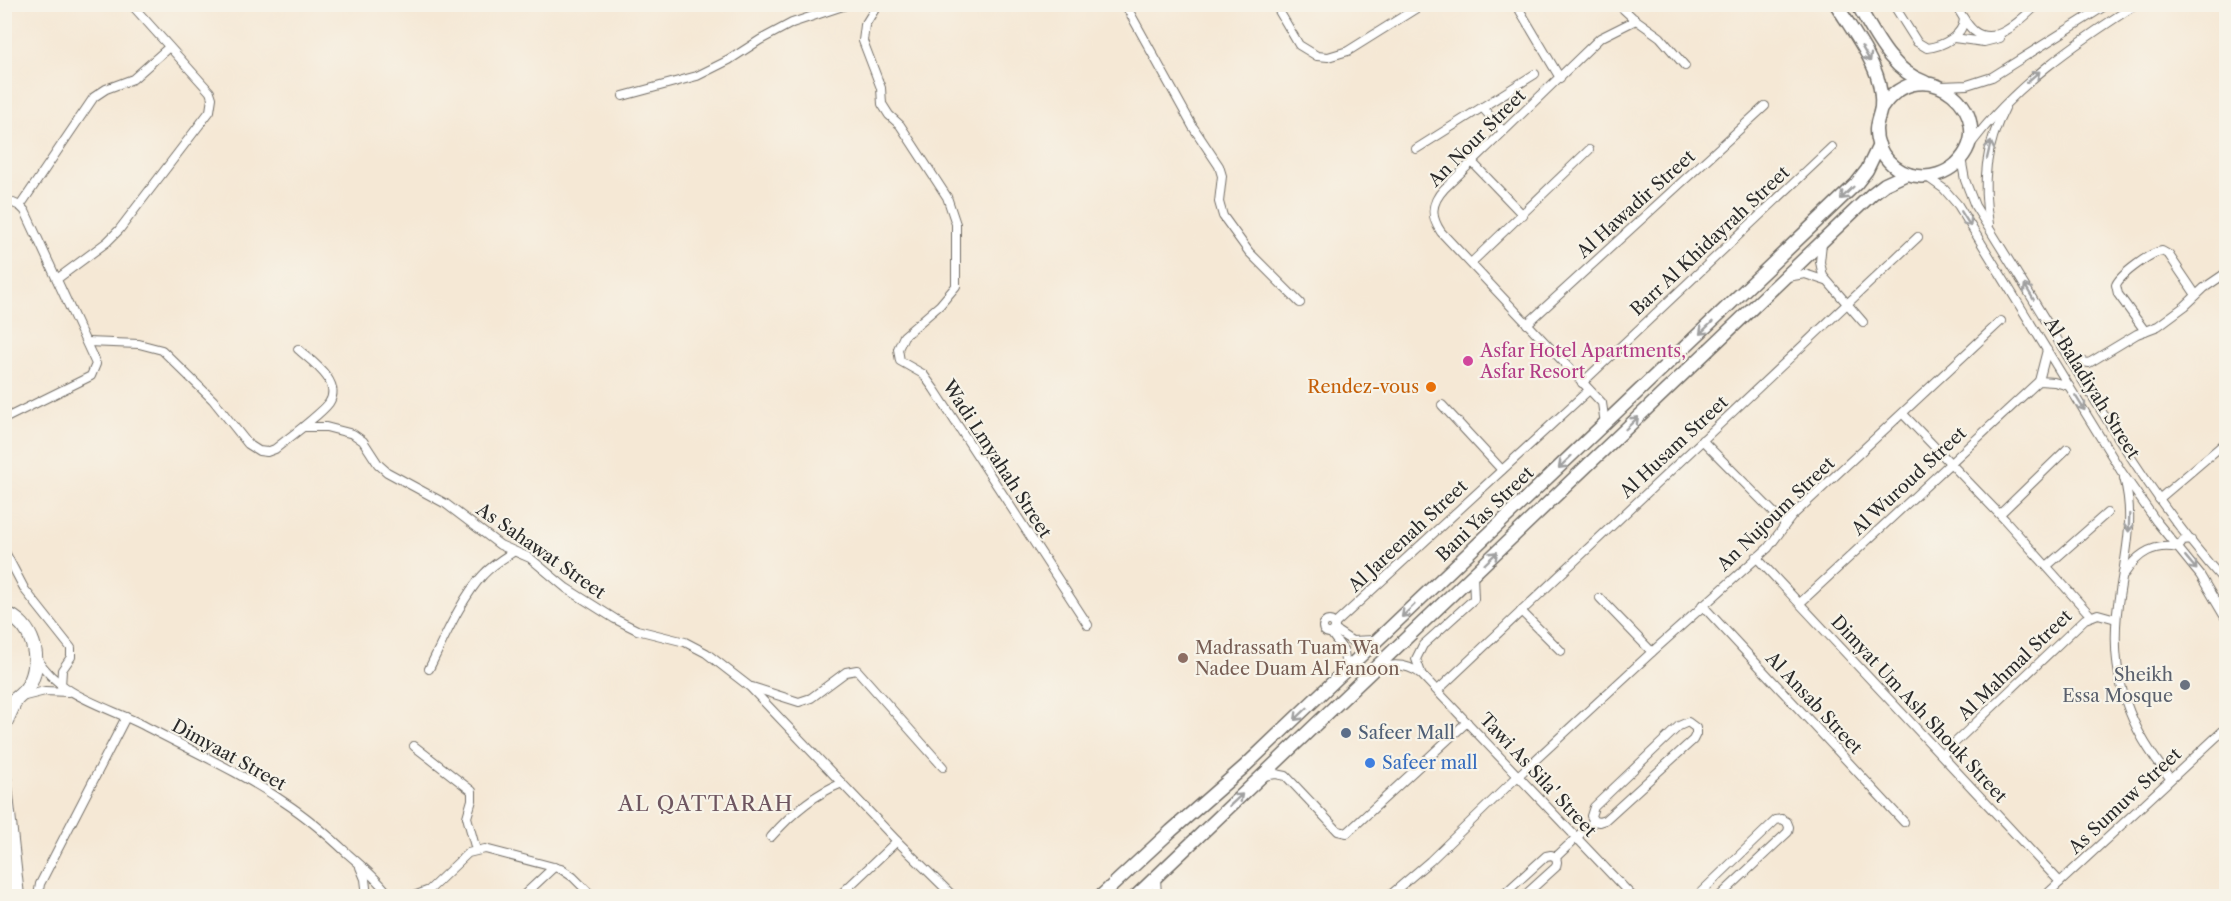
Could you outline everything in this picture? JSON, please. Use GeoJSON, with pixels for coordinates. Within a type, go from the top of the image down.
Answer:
{"type":"FeatureCollection","features":[{"type":"Feature","properties":{"kind":"highway"},"geometry":{"type":"LineString","coordinates":[[4,613],[22,625],[32,640],[36,657],[32,679],[13,702],[4,725]]}},
{"type":"Feature","properties":{"kind":"highway"},"geometry":{"type":"LineString","coordinates":[[4,777],[17,897]]}},
{"type":"Feature","properties":{"kind":"main road"},"geometry":{"type":"LineString","coordinates":[[1836,4],[1873,67],[1880,88],[1881,110],[1876,131],[1879,145],[1888,162],[1907,174],[1927,177],[1946,171],[1963,155],[1969,141],[1969,119],[1959,99],[1942,86],[1926,83],[1915,84],[1895,92],[1881,110]]}},
{"type":"Feature","properties":{"kind":"main road"},"geometry":{"type":"LineString","coordinates":[[1859,6],[1890,58],[1906,73],[1926,83]]}},
{"type":"Feature","properties":{"kind":"main road","name":"Bani Yas Street"},"geometry":{"type":"LineString","coordinates":[[1101,897],[1171,831],[1244,768],[1856,184],[1867,170],[1879,145]]}},
{"type":"Feature","properties":{"kind":"main road","name":"Bani Yas Street"},"geometry":{"type":"LineString","coordinates":[[1136,897],[1878,189],[1907,174]]}},
{"type":"Feature","properties":{"kind":"main road"},"geometry":{"type":"LineString","coordinates":[[1418,628],[1421,617],[1443,595],[1443,590],[1436,585]]}},
{"type":"Feature","properties":{"kind":"street"},"geometry":{"type":"LineString","coordinates":[[57,279],[107,242],[119,230],[210,111],[212,105],[210,92],[131,4]]}},
{"type":"Feature","properties":{"kind":"street"},"geometry":{"type":"LineString","coordinates":[[623,96],[697,76],[792,23],[849,4]]}},
{"type":"Feature","properties":{"kind":"street","name":"Wadi Lmyahah Street"},"geometry":{"type":"LineString","coordinates":[[878,4],[865,25],[863,41],[880,88],[882,104],[889,115],[900,125],[946,197],[956,224],[956,286],[940,305],[904,336],[898,349],[900,361],[923,374],[934,389],[1088,625]]}},
{"type":"Feature","properties":{"kind":"street"},"geometry":{"type":"LineString","coordinates":[[1125,4],[1193,127],[1219,166],[1222,176],[1219,202],[1223,216],[1249,252],[1300,303]]}},
{"type":"Feature","properties":{"kind":"street"},"geometry":{"type":"LineString","coordinates":[[1275,4],[1299,45],[1317,56],[1328,57],[1348,51],[1420,5]]}},
{"type":"Feature","properties":{"kind":"street"},"geometry":{"type":"LineString","coordinates":[[1516,4],[1560,78]]}},
{"type":"Feature","properties":{"kind":"street"},"geometry":{"type":"LineString","coordinates":[[1618,4],[1660,37],[1685,66]]}},
{"type":"Feature","properties":{"kind":"street"},"geometry":{"type":"LineString","coordinates":[[1893,4],[1922,46],[1930,48],[1960,33],[1964,19]]}},
{"type":"Feature","properties":{"kind":"street"},"geometry":{"type":"LineString","coordinates":[[1955,4],[1973,30],[1983,36],[1998,34],[2038,4]]}},
{"type":"Feature","properties":{"kind":"street"},"geometry":{"type":"LineString","coordinates":[[1942,86],[1967,85],[1992,77],[2108,4]]}},
{"type":"Feature","properties":{"kind":"street"},"geometry":{"type":"LineString","coordinates":[[1963,155],[2009,99],[2048,65],[2137,4]]}},
{"type":"Feature","properties":{"kind":"street","name":"An Nour Street"},"geometry":{"type":"LineString","coordinates":[[1602,403],[1435,224],[1433,206],[1436,197],[1600,38],[1636,20]]}},
{"type":"Feature","properties":{"kind":"street"},"geometry":{"type":"LineString","coordinates":[[1952,38],[1990,42],[2005,35],[2011,26]]}},
{"type":"Feature","properties":{"kind":"street"},"geometry":{"type":"LineString","coordinates":[[20,206],[94,97],[106,89],[133,79],[169,47]]}},
{"type":"Feature","properties":{"kind":"street"},"geometry":{"type":"LineString","coordinates":[[1416,149],[1535,74]]}},
{"type":"Feature","properties":{"kind":"street"},"geometry":{"type":"LineString","coordinates":[[1990,229],[1985,200],[1985,165],[1991,138],[2009,99]]}},
{"type":"Feature","properties":{"kind":"street","name":"Al Hawadir Street"},"geometry":{"type":"LineString","coordinates":[[1527,324],[1765,106]]}},
{"type":"Feature","properties":{"kind":"street"},"geometry":{"type":"LineString","coordinates":[[1482,107],[1503,131]]}},
{"type":"Feature","properties":{"kind":"street","name":"Barr Al Khidayrah Street"},"geometry":{"type":"LineString","coordinates":[[1582,383],[1832,147]]}},
{"type":"Feature","properties":{"kind":"street"},"geometry":{"type":"LineString","coordinates":[[1470,263],[1589,150]]}},
{"type":"Feature","properties":{"kind":"street","name":"Al Baladiyah Street"},"geometry":{"type":"LineString","coordinates":[[1963,155],[1968,190],[2114,434],[2159,499],[2226,583]]}},
{"type":"Feature","properties":{"kind":"street"},"geometry":{"type":"LineString","coordinates":[[1472,162],[1523,215]]}},
{"type":"Feature","properties":{"kind":"street","name":"Al Baladiyah Street"},"geometry":{"type":"LineString","coordinates":[[1927,177],[1944,189],[1958,206],[2121,471],[2205,581],[2226,619]]}},
{"type":"Feature","properties":{"kind":"street"},"geometry":{"type":"LineString","coordinates":[[4,199],[20,206],[29,218],[96,364],[91,376],[4,419]]}},
{"type":"Feature","properties":{"kind":"street","name":"Al Husam Street"},"geometry":{"type":"LineString","coordinates":[[1438,690],[1918,237]]}},
{"type":"Feature","properties":{"kind":"street"},"geometry":{"type":"LineString","coordinates":[[1822,242],[1820,262],[1826,281],[1863,322]]}},
{"type":"Feature","properties":{"kind":"street"},"geometry":{"type":"LineString","coordinates":[[2145,331],[2118,294],[2116,285],[2121,277],[2153,253],[2162,251],[2169,255],[2196,295]]}},
{"type":"Feature","properties":{"kind":"street"},"geometry":{"type":"LineString","coordinates":[[2070,360],[2089,363],[2137,334],[2158,326],[2211,282],[2226,273]]}},
{"type":"Feature","properties":{"kind":"street"},"geometry":{"type":"LineString","coordinates":[[1784,278],[1805,274],[1826,281]]}},
{"type":"Feature","properties":{"kind":"street","name":"An Nujoum Street"},"geometry":{"type":"LineString","coordinates":[[1389,897],[1702,605],[1773,542],[1785,524],[2001,321]]}},
{"type":"Feature","properties":{"kind":"street"},"geometry":{"type":"LineString","coordinates":[[87,342],[139,344],[162,350],[213,400],[248,444],[259,451],[267,452],[275,449],[303,427],[327,406],[331,399],[333,391],[329,380],[298,349]]}},
{"type":"Feature","properties":{"kind":"street"},"geometry":{"type":"LineString","coordinates":[[2047,350],[2039,381],[2069,386]]}},
{"type":"Feature","properties":{"kind":"street"},"geometry":{"type":"LineString","coordinates":[[2083,382],[2089,363]]}},
{"type":"Feature","properties":{"kind":"street","name":"Al Wuroud Street"},"geometry":{"type":"LineString","coordinates":[[1800,603],[2039,381]]}},
{"type":"Feature","properties":{"kind":"street","name":"Al Jareenah Street"},"geometry":{"type":"LineString","coordinates":[[1334,629],[1589,390]]}},
{"type":"Feature","properties":{"kind":"street"},"geometry":{"type":"LineString","coordinates":[[1605,424],[1602,403],[1626,405]]}},
{"type":"Feature","properties":{"kind":"street"},"geometry":{"type":"LineString","coordinates":[[1442,405],[1502,470]]}},
{"type":"Feature","properties":{"kind":"street"},"geometry":{"type":"LineString","coordinates":[[1902,414],[2000,514],[2091,616]]}},
{"type":"Feature","properties":{"kind":"street","name":"As Sahawat Street"},"geometry":{"type":"LineString","coordinates":[[303,427],[326,427],[353,434],[363,441],[378,464],[387,472],[446,504],[500,545],[530,558],[566,588],[622,624],[644,632],[674,638],[696,647],[750,687],[953,897]]}},
{"type":"Feature","properties":{"kind":"street"},"geometry":{"type":"LineString","coordinates":[[1702,440],[1785,524]]}},
{"type":"Feature","properties":{"kind":"street"},"geometry":{"type":"LineString","coordinates":[[2159,499],[2226,442]]}},
{"type":"Feature","properties":{"kind":"street"},"geometry":{"type":"LineString","coordinates":[[2000,514],[2067,449]]}},
{"type":"Feature","properties":{"kind":"street"},"geometry":{"type":"LineString","coordinates":[[2121,471],[2130,514],[2116,619],[2116,660],[2127,707],[2140,736],[2170,778]]}},
{"type":"Feature","properties":{"kind":"street"},"geometry":{"type":"LineString","coordinates":[[2135,490],[2147,482]]}},
{"type":"Feature","properties":{"kind":"street"},"geometry":{"type":"LineString","coordinates":[[2047,566],[2107,513]]}},
{"type":"Feature","properties":{"kind":"street"},"geometry":{"type":"LineString","coordinates":[[2122,576],[2136,558],[2147,550],[2159,547],[2178,548],[2182,541],[2191,540]]}},
{"type":"Feature","properties":{"kind":"street"},"geometry":{"type":"LineString","coordinates":[[4,550],[25,590],[71,648],[71,657],[62,670],[61,686]]}},
{"type":"Feature","properties":{"kind":"street"},"geometry":{"type":"LineString","coordinates":[[429,669],[475,584],[494,564],[513,552]]}},
{"type":"Feature","properties":{"kind":"street","name":"Dimyat Um Ash Shouk Street"},"geometry":{"type":"LineString","coordinates":[[1756,557],[2060,882]]}},
{"type":"Feature","properties":{"kind":"street"},"geometry":{"type":"LineString","coordinates":[[1421,674],[1416,659],[1419,652],[1423,645],[1473,599],[1473,575]]}},
{"type":"Feature","properties":{"kind":"street"},"geometry":{"type":"LineString","coordinates":[[1600,598],[1652,652]]}},
{"type":"Feature","properties":{"kind":"street","name":"Al Ansab Street"},"geometry":{"type":"LineString","coordinates":[[1702,605],[1904,822]]}},
{"type":"Feature","properties":{"kind":"street"},"geometry":{"type":"LineString","coordinates":[[1521,611],[1561,651]]}},
{"type":"Feature","properties":{"kind":"street","name":"Al Mahmal Street"},"geometry":{"type":"LineString","coordinates":[[1942,755],[2085,619],[2098,614],[2116,619]]}},
{"type":"Feature","properties":{"kind":"street"},"geometry":{"type":"LineString","coordinates":[[1334,629],[1352,641],[1379,639]]}},
{"type":"Feature","properties":{"kind":"street"},"geometry":{"type":"LineString","coordinates":[[1334,629],[1344,651],[1346,671]]}},
{"type":"Feature","properties":{"kind":"street","name":"Dimyaat Street"},"geometry":{"type":"LineString","coordinates":[[36,657],[49,676],[73,693],[126,717],[284,801],[316,825],[358,863],[390,897]]}},
{"type":"Feature","properties":{"kind":"street","name":"Tawi As Sila' Street"},"geometry":{"type":"LineString","coordinates":[[1373,671],[1387,665],[1401,665],[1421,674],[1632,897]]}},
{"type":"Feature","properties":{"kind":"street"},"geometry":{"type":"LineString","coordinates":[[750,687],[799,702],[811,698],[846,672],[857,670],[943,767]]}},
{"type":"Feature","properties":{"kind":"street","name":"Dimyaat Street"},"geometry":{"type":"LineString","coordinates":[[13,702],[45,691],[73,693]]}},
{"type":"Feature","properties":{"kind":"street"},"geometry":{"type":"LineString","coordinates":[[38,897],[40,884],[126,717]]}},
{"type":"Feature","properties":{"kind":"street"},"geometry":{"type":"LineString","coordinates":[[1261,776],[1276,774],[1286,776],[1338,831],[1347,833],[1467,722]]}},
{"type":"Feature","properties":{"kind":"street"},"geometry":{"type":"LineString","coordinates":[[1688,722],[1694,725],[1696,731],[1693,740],[1602,822],[1594,820],[1591,816],[1594,807],[1682,724],[1688,722]]}},
{"type":"Feature","properties":{"kind":"street","name":"As Sumuw Street"},"geometry":{"type":"LineString","coordinates":[[2045,897],[2226,728]]}},
{"type":"Feature","properties":{"kind":"street"},"geometry":{"type":"LineString","coordinates":[[414,746],[472,791],[467,817],[476,850]]}},
{"type":"Feature","properties":{"kind":"street"},"geometry":{"type":"LineString","coordinates":[[771,837],[793,814],[814,798],[842,783]]}},
{"type":"Feature","properties":{"kind":"street"},"geometry":{"type":"LineString","coordinates":[[1696,897],[1776,820],[1782,819],[1787,822],[1788,832],[1720,897]]}},
{"type":"Feature","properties":{"kind":"street"},"geometry":{"type":"LineString","coordinates":[[1556,857],[1594,820]]}},
{"type":"Feature","properties":{"kind":"street"},"geometry":{"type":"LineString","coordinates":[[839,897],[897,841]]}},
{"type":"Feature","properties":{"kind":"street"},"geometry":{"type":"LineString","coordinates":[[414,897],[426,893],[461,859],[476,850],[494,851],[554,867],[573,877],[592,897]]}},
{"type":"Feature","properties":{"kind":"street"},"geometry":{"type":"LineString","coordinates":[[1502,897],[1546,856],[1556,857]]}},
{"type":"Feature","properties":{"kind":"street"},"geometry":{"type":"LineString","coordinates":[[1524,897],[1556,867],[1556,857]]}},
{"type":"Feature","properties":{"kind":"street"},"geometry":{"type":"LineString","coordinates":[[358,863],[365,879],[367,897]]}},
{"type":"Feature","properties":{"kind":"street"},"geometry":{"type":"LineString","coordinates":[[523,897],[554,867]]}},
{"type":"Feature","properties":{"kind":"street"},"geometry":{"type":"LineString","coordinates":[[1156,878],[1157,897]]}},
{"type":"Feature","properties":{"kind":"place","name":"Asfar Hotel Apartments, Asfar Resort"},"geometry":{"type":"Point","coordinates":[1468,361]}},
{"type":"Feature","properties":{"kind":"place","name":"Rendez-vous"},"geometry":{"type":"Point","coordinates":[1431,387]}},
{"type":"Feature","properties":{"kind":"place","name":"Madrassath Tuam Wa Nadee Duam Al Fanoon"},"geometry":{"type":"Point","coordinates":[1183,658]}},
{"type":"Feature","properties":{"kind":"place","name":"Sheikh Essa Mosque"},"geometry":{"type":"Point","coordinates":[2185,685]}},
{"type":"Feature","properties":{"kind":"place","name":"Safeer Mall"},"geometry":{"type":"Point","coordinates":[1346,733]}},
{"type":"Feature","properties":{"kind":"place","name":"Safeer mall"},"geometry":{"type":"Point","coordinates":[1370,763]}},
{"type":"Feature","properties":{"kind":"district","name":"AL QATTARAH"},"geometry":{"type":"Point","coordinates":[706,804]}}]}
